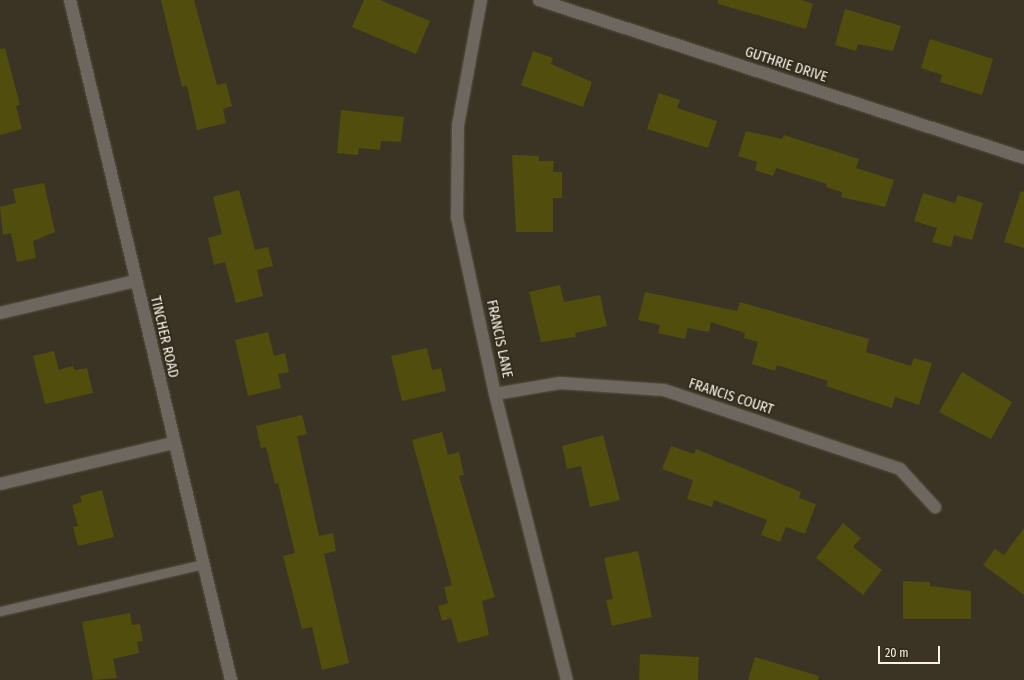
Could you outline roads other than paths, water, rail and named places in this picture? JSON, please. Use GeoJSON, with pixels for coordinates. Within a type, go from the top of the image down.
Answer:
{"type":"FeatureCollection","features":[{"type":"Feature","properties":{"kind":"street","name":"TINCHER ROAD"},"geometry":{"type":"LineString","coordinates":[[70,0],[135,281],[231,680]]}},
{"type":"Feature","properties":{"kind":"street","name":"FRANCIS LANE"},"geometry":{"type":"LineString","coordinates":[[481,0],[458,125],[457,217],[496,394],[566,680]]}},
{"type":"Feature","properties":{"kind":"street","name":"GUTHRIE DRIVE"},"geometry":{"type":"LineString","coordinates":[[538,0],[1024,158]]}},
{"type":"Feature","properties":{"kind":"street"},"geometry":{"type":"LineString","coordinates":[[0,313],[135,281]]}},
{"type":"Feature","properties":{"kind":"street","name":"FRANCIS COURT"},"geometry":{"type":"LineString","coordinates":[[496,394],[560,383],[664,390],[900,469],[935,507]]}},
{"type":"Feature","properties":{"kind":"street"},"geometry":{"type":"LineString","coordinates":[[0,484],[174,442]]}},
{"type":"Feature","properties":{"kind":"lane"},"geometry":{"type":"LineString","coordinates":[[0,611],[203,564]]}}]}
